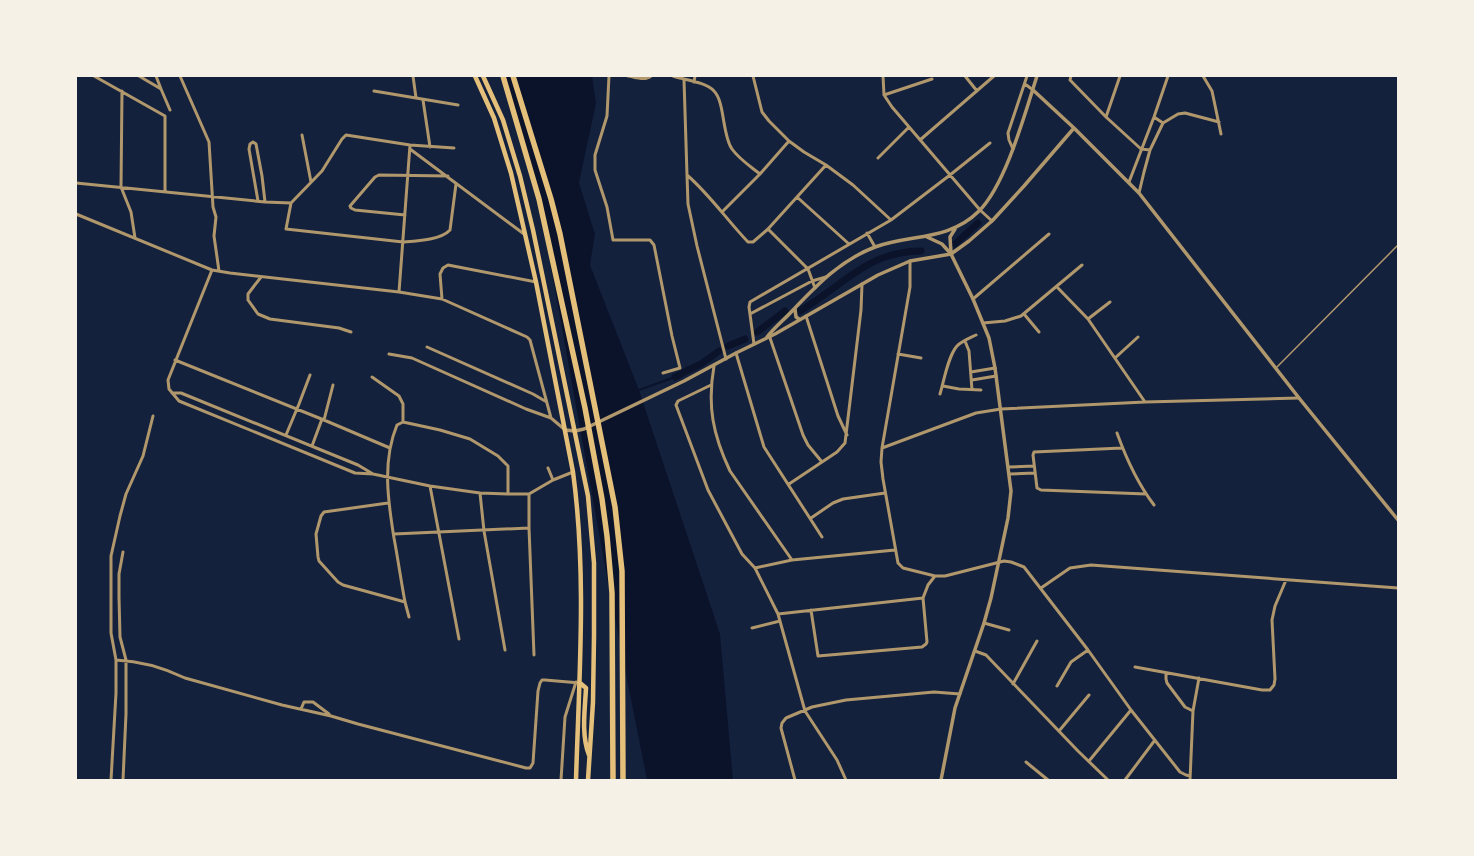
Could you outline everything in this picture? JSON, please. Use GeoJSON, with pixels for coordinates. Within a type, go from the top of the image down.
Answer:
{"type":"FeatureCollection","features":[{"type":"Feature","properties":{"kind":"highway"},"geometry":{"type":"LineString","coordinates":[[503,76],[541,206],[585,408],[602,499],[612,593],[613,780]]}},
{"type":"Feature","properties":{"kind":"highway"},"geometry":{"type":"LineString","coordinates":[[513,76],[551,199],[560,234],[615,507],[622,571],[623,780]]}},
{"type":"Feature","properties":{"kind":"main road"},"geometry":{"type":"LineString","coordinates":[[475,76],[488,102],[507,158],[536,282],[573,472],[582,564],[576,780]]}},
{"type":"Feature","properties":{"kind":"main road"},"geometry":{"type":"LineString","coordinates":[[483,76],[503,120],[520,176],[588,496],[594,563],[594,688],[588,780]]}},
{"type":"Feature","properties":{"kind":"main road"},"geometry":{"type":"LineString","coordinates":[[578,682],[586,688],[585,736],[586,746],[590,756]]}},
{"type":"Feature","properties":{"kind":"street"},"geometry":{"type":"LineString","coordinates":[[94,76],[163,115],[166,119],[165,192]]}},
{"type":"Feature","properties":{"kind":"street"},"geometry":{"type":"LineString","coordinates":[[139,76],[161,89]]}},
{"type":"Feature","properties":{"kind":"street"},"geometry":{"type":"LineString","coordinates":[[156,76],[170,110]]}},
{"type":"Feature","properties":{"kind":"street"},"geometry":{"type":"LineString","coordinates":[[180,76],[209,142],[212,197],[216,217],[214,236],[219,271]]}},
{"type":"Feature","properties":{"kind":"street"},"geometry":{"type":"LineString","coordinates":[[413,76],[416,98]]}},
{"type":"Feature","properties":{"kind":"street"},"geometry":{"type":"LineString","coordinates":[[609,76],[607,116],[595,155],[595,170],[607,207],[613,240],[652,241],[680,368],[663,373]]}},
{"type":"Feature","properties":{"kind":"street"},"geometry":{"type":"LineString","coordinates":[[628,76],[644,79],[649,78],[650,76]]}},
{"type":"Feature","properties":{"kind":"street"},"geometry":{"type":"LineString","coordinates":[[673,76],[694,82],[714,91],[719,102],[727,137],[732,149],[738,157],[760,174]]}},
{"type":"Feature","properties":{"kind":"street"},"geometry":{"type":"LineString","coordinates":[[694,82],[696,76]]}},
{"type":"Feature","properties":{"kind":"street"},"geometry":{"type":"LineString","coordinates":[[753,76],[762,112],[768,121],[789,141],[853,185],[891,220]]}},
{"type":"Feature","properties":{"kind":"street"},"geometry":{"type":"LineString","coordinates":[[883,76],[884,95],[892,107],[980,210],[992,221]]}},
{"type":"Feature","properties":{"kind":"street"},"geometry":{"type":"LineString","coordinates":[[965,76],[977,91]]}},
{"type":"Feature","properties":{"kind":"street"},"geometry":{"type":"LineString","coordinates":[[920,140],[994,76]]}},
{"type":"Feature","properties":{"kind":"street"},"geometry":{"type":"LineString","coordinates":[[1013,149],[1008,133],[1027,76]]}},
{"type":"Feature","properties":{"kind":"street"},"geometry":{"type":"LineString","coordinates":[[768,336],[838,266],[875,247],[927,237],[957,226],[969,220],[980,210],[995,189],[1013,149],[1037,76]]}},
{"type":"Feature","properties":{"kind":"street"},"geometry":{"type":"LineString","coordinates":[[1106,117],[1120,76]]}},
{"type":"Feature","properties":{"kind":"street"},"geometry":{"type":"LineString","coordinates":[[1129,182],[1168,76]]}},
{"type":"Feature","properties":{"kind":"street"},"geometry":{"type":"LineString","coordinates":[[1204,76],[1212,90],[1221,134]]}},
{"type":"Feature","properties":{"kind":"street"},"geometry":{"type":"LineString","coordinates":[[884,95],[932,78]]}},
{"type":"Feature","properties":{"kind":"street"},"geometry":{"type":"LineString","coordinates":[[1070,78],[1106,117],[1141,149],[1150,150]]}},
{"type":"Feature","properties":{"kind":"street"},"geometry":{"type":"LineString","coordinates":[[684,80],[688,204],[697,246],[726,359]]}},
{"type":"Feature","properties":{"kind":"street"},"geometry":{"type":"LineString","coordinates":[[1025,84],[1074,128],[1140,193],[1299,398],[1398,520]]}},
{"type":"Feature","properties":{"kind":"street"},"geometry":{"type":"LineString","coordinates":[[122,91],[122,188],[131,212],[135,238]]}},
{"type":"Feature","properties":{"kind":"street"},"geometry":{"type":"LineString","coordinates":[[374,91],[458,105]]}},
{"type":"Feature","properties":{"kind":"street"},"geometry":{"type":"LineString","coordinates":[[423,100],[430,147]]}},
{"type":"Feature","properties":{"kind":"street"},"geometry":{"type":"LineString","coordinates":[[1140,193],[1150,150],[1163,122],[1178,114],[1185,113],[1219,122]]}},
{"type":"Feature","properties":{"kind":"street"},"geometry":{"type":"LineString","coordinates":[[1154,117],[1163,122]]}},
{"type":"Feature","properties":{"kind":"street"},"geometry":{"type":"LineString","coordinates":[[878,158],[909,127]]}},
{"type":"Feature","properties":{"kind":"street"},"geometry":{"type":"LineString","coordinates":[[389,354],[412,358],[526,409],[551,418],[565,430],[575,431],[584,429],[714,366],[878,275],[910,261],[951,254],[992,221],[1074,128]]}},
{"type":"Feature","properties":{"kind":"street"},"geometry":{"type":"LineString","coordinates":[[454,148],[410,145],[346,134],[322,171],[291,203],[286,229],[403,242],[421,241],[446,234],[450,227],[456,184]]}},
{"type":"Feature","properties":{"kind":"street"},"geometry":{"type":"LineString","coordinates":[[302,135],[311,182]]}},
{"type":"Feature","properties":{"kind":"street"},"geometry":{"type":"LineString","coordinates":[[722,212],[760,174],[789,141]]}},
{"type":"Feature","properties":{"kind":"street"},"geometry":{"type":"LineString","coordinates":[[258,201],[249,149],[250,144],[253,142],[256,144],[265,202]]}},
{"type":"Feature","properties":{"kind":"street"},"geometry":{"type":"LineString","coordinates":[[754,344],[749,305],[750,302],[891,220],[990,143]]}},
{"type":"Feature","properties":{"kind":"street"},"geometry":{"type":"LineString","coordinates":[[399,292],[410,145]]}},
{"type":"Feature","properties":{"kind":"street"},"geometry":{"type":"LineString","coordinates":[[410,149],[526,235]]}},
{"type":"Feature","properties":{"kind":"street"},"geometry":{"type":"LineString","coordinates":[[687,175],[722,212],[730,224],[748,242],[751,243],[768,229],[826,166]]}},
{"type":"Feature","properties":{"kind":"street"},"geometry":{"type":"LineString","coordinates":[[405,214],[355,210],[350,207],[377,176],[381,174],[407,176],[448,176]]}},
{"type":"Feature","properties":{"kind":"street"},"geometry":{"type":"LineString","coordinates":[[76,183],[265,202],[291,203]]}},
{"type":"Feature","properties":{"kind":"street"},"geometry":{"type":"LineString","coordinates":[[797,197],[849,244]]}},
{"type":"Feature","properties":{"kind":"street"},"geometry":{"type":"LineString","coordinates":[[76,214],[212,270],[261,277],[399,292],[442,300],[527,337],[532,344],[551,418]]}},
{"type":"Feature","properties":{"kind":"street"},"geometry":{"type":"LineString","coordinates":[[951,254],[950,237],[957,226]]}},
{"type":"Feature","properties":{"kind":"street"},"geometry":{"type":"LineString","coordinates":[[768,229],[808,269],[815,288]]}},
{"type":"Feature","properties":{"kind":"street"},"geometry":{"type":"LineString","coordinates":[[867,233],[875,247]]}},
{"type":"Feature","properties":{"kind":"street"},"geometry":{"type":"LineString","coordinates":[[973,298],[1049,234]]}},
{"type":"Feature","properties":{"kind":"street"},"geometry":{"type":"LineString","coordinates":[[927,237],[942,244],[951,254],[973,298],[993,353],[1010,474],[1011,505],[984,623],[960,694],[950,732],[941,780]]}},
{"type":"Feature","properties":{"kind":"street"},"geometry":{"type":"LineString","coordinates":[[910,261],[910,287],[882,448],[881,462],[895,550],[900,567],[935,576],[945,576],[998,562],[1011,562],[1024,566],[1088,650],[1131,710],[1180,772],[1190,776]]}},
{"type":"Feature","properties":{"kind":"street"},"geometry":{"type":"LineString","coordinates":[[442,300],[440,274],[442,268],[451,265],[536,282]]}},
{"type":"Feature","properties":{"kind":"street"},"geometry":{"type":"LineString","coordinates":[[983,323],[1005,321],[1024,314],[1058,287],[1082,265]]}},
{"type":"Feature","properties":{"kind":"street"},"geometry":{"type":"LineString","coordinates":[[212,270],[168,380],[169,389],[179,401],[355,473],[373,474],[430,486],[480,493],[529,494],[553,480],[573,472]]}},
{"type":"Feature","properties":{"kind":"street"},"geometry":{"type":"LineString","coordinates":[[261,277],[248,294],[248,300],[258,314],[270,319],[339,328],[351,332]]}},
{"type":"Feature","properties":{"kind":"street"},"geometry":{"type":"LineString","coordinates":[[750,314],[812,282],[826,277]]}},
{"type":"Feature","properties":{"kind":"street"},"geometry":{"type":"LineString","coordinates":[[789,484],[844,446],[847,435],[861,310],[862,284]]}},
{"type":"Feature","properties":{"kind":"street"},"geometry":{"type":"LineString","coordinates":[[1058,287],[1088,319],[1145,402]]}},
{"type":"Feature","properties":{"kind":"street"},"geometry":{"type":"LineString","coordinates":[[1088,319],[1110,302]]}},
{"type":"Feature","properties":{"kind":"street"},"geometry":{"type":"LineString","coordinates":[[795,309],[796,316],[799,319]]}},
{"type":"Feature","properties":{"kind":"street"},"geometry":{"type":"LineString","coordinates":[[1024,314],[1039,332]]}},
{"type":"Feature","properties":{"kind":"street"},"geometry":{"type":"LineString","coordinates":[[806,316],[838,416],[847,435]]}},
{"type":"Feature","properties":{"kind":"street"},"geometry":{"type":"LineString","coordinates":[[940,394],[952,354],[956,347],[976,335]]}},
{"type":"Feature","properties":{"kind":"street"},"geometry":{"type":"LineString","coordinates":[[768,336],[803,435],[808,445],[822,462]]}},
{"type":"Feature","properties":{"kind":"street"},"geometry":{"type":"LineString","coordinates":[[1115,358],[1138,337]]}},
{"type":"Feature","properties":{"kind":"street"},"geometry":{"type":"LineString","coordinates":[[965,341],[969,352],[972,390]]}},
{"type":"Feature","properties":{"kind":"street"},"geometry":{"type":"LineString","coordinates":[[427,347],[533,394],[546,402]]}},
{"type":"Feature","properties":{"kind":"street"},"geometry":{"type":"LineString","coordinates":[[736,353],[764,447],[822,537]]}},
{"type":"Feature","properties":{"kind":"street"},"geometry":{"type":"LineString","coordinates":[[898,354],[922,358]]}},
{"type":"Feature","properties":{"kind":"street"},"geometry":{"type":"LineString","coordinates":[[175,360],[323,419],[390,448]]}},
{"type":"Feature","properties":{"kind":"street"},"geometry":{"type":"LineString","coordinates":[[714,366],[711,385],[711,408],[715,431],[722,455],[730,471],[792,560]]}},
{"type":"Feature","properties":{"kind":"street"},"geometry":{"type":"LineString","coordinates":[[971,372],[995,368]]}},
{"type":"Feature","properties":{"kind":"street"},"geometry":{"type":"LineString","coordinates":[[286,435],[310,376]]}},
{"type":"Feature","properties":{"kind":"street"},"geometry":{"type":"LineString","coordinates":[[972,380],[996,376]]}},
{"type":"Feature","properties":{"kind":"street"},"geometry":{"type":"LineString","coordinates":[[372,377],[399,396],[403,404],[403,422]]}},
{"type":"Feature","properties":{"kind":"street"},"geometry":{"type":"LineString","coordinates":[[711,385],[678,400],[676,405],[708,490],[742,554],[755,568],[778,614],[805,711],[837,760],[846,780]]}},
{"type":"Feature","properties":{"kind":"street"},"geometry":{"type":"LineString","coordinates":[[312,446],[323,419],[333,386]]}},
{"type":"Feature","properties":{"kind":"street"},"geometry":{"type":"LineString","coordinates":[[943,386],[981,390]]}},
{"type":"Feature","properties":{"kind":"street"},"geometry":{"type":"LineString","coordinates":[[172,392],[181,393],[358,464],[373,474]]}},
{"type":"Feature","properties":{"kind":"street"},"geometry":{"type":"LineString","coordinates":[[882,448],[976,413],[1001,410],[1145,402],[1299,398]]}},
{"type":"Feature","properties":{"kind":"street"},"geometry":{"type":"LineString","coordinates":[[111,780],[116,693],[116,660],[111,632],[111,556],[126,494],[143,456],[153,416]]}},
{"type":"Feature","properties":{"kind":"street"},"geometry":{"type":"LineString","coordinates":[[409,618],[388,503],[387,477],[390,448],[397,425],[403,422],[440,430],[470,439],[498,456],[508,466],[508,494]]}},
{"type":"Feature","properties":{"kind":"street"},"geometry":{"type":"LineString","coordinates":[[1117,433],[1122,448],[1146,494],[1154,505]]}},
{"type":"Feature","properties":{"kind":"street"},"geometry":{"type":"LineString","coordinates":[[1122,448],[1036,452],[1034,455],[1036,486],[1039,490],[1146,494]]}},
{"type":"Feature","properties":{"kind":"street"},"geometry":{"type":"LineString","coordinates":[[1009,467],[1034,466]]}},
{"type":"Feature","properties":{"kind":"street"},"geometry":{"type":"LineString","coordinates":[[548,468],[553,480]]}},
{"type":"Feature","properties":{"kind":"street"},"geometry":{"type":"LineString","coordinates":[[1010,474],[1035,473]]}},
{"type":"Feature","properties":{"kind":"street"},"geometry":{"type":"LineString","coordinates":[[430,486],[459,639]]}},
{"type":"Feature","properties":{"kind":"street"},"geometry":{"type":"LineString","coordinates":[[480,493],[484,531],[505,650]]}},
{"type":"Feature","properties":{"kind":"street"},"geometry":{"type":"LineString","coordinates":[[811,518],[837,501],[885,493]]}},
{"type":"Feature","properties":{"kind":"street"},"geometry":{"type":"LineString","coordinates":[[529,494],[534,655]]}},
{"type":"Feature","properties":{"kind":"street"},"geometry":{"type":"LineString","coordinates":[[388,503],[324,512],[321,516],[316,534],[319,561],[340,584],[405,602]]}},
{"type":"Feature","properties":{"kind":"street"},"geometry":{"type":"LineString","coordinates":[[394,534],[529,528]]}},
{"type":"Feature","properties":{"kind":"street"},"geometry":{"type":"LineString","coordinates":[[755,568],[792,560],[895,550]]}},
{"type":"Feature","properties":{"kind":"street"},"geometry":{"type":"LineString","coordinates":[[123,552],[119,574],[120,637],[126,660],[126,714],[123,780]]}},
{"type":"Feature","properties":{"kind":"street"},"geometry":{"type":"LineString","coordinates":[[1041,588],[1070,568],[1085,565],[1398,588]]}},
{"type":"Feature","properties":{"kind":"street"},"geometry":{"type":"LineString","coordinates":[[110,574],[119,574]]}},
{"type":"Feature","properties":{"kind":"street"},"geometry":{"type":"LineString","coordinates":[[811,610],[818,656],[922,647],[926,644],[923,598],[928,586],[935,576]]}},
{"type":"Feature","properties":{"kind":"street"},"geometry":{"type":"LineString","coordinates":[[1135,667],[1262,690],[1270,690],[1276,679],[1272,620],[1274,610],[1286,580]]}},
{"type":"Feature","properties":{"kind":"street"},"geometry":{"type":"LineString","coordinates":[[778,614],[923,598]]}},
{"type":"Feature","properties":{"kind":"street"},"geometry":{"type":"LineString","coordinates":[[752,628],[780,621]]}},
{"type":"Feature","properties":{"kind":"street"},"geometry":{"type":"LineString","coordinates":[[984,623],[1009,630]]}},
{"type":"Feature","properties":{"kind":"street"},"geometry":{"type":"LineString","coordinates":[[1013,684],[1037,641]]}},
{"type":"Feature","properties":{"kind":"street"},"geometry":{"type":"LineString","coordinates":[[1057,686],[1071,662],[1088,650]]}},
{"type":"Feature","properties":{"kind":"street"},"geometry":{"type":"LineString","coordinates":[[975,651],[986,655],[1108,780]]}},
{"type":"Feature","properties":{"kind":"street"},"geometry":{"type":"LineString","coordinates":[[116,660],[150,664],[172,671],[185,678],[282,705],[300,708],[527,768],[532,766],[533,763],[538,691],[540,683],[542,680],[578,682],[564,717],[561,780]]}},
{"type":"Feature","properties":{"kind":"street"},"geometry":{"type":"LineString","coordinates":[[1166,673],[1167,683],[1185,707],[1193,711]]}},
{"type":"Feature","properties":{"kind":"street"},"geometry":{"type":"LineString","coordinates":[[1190,780],[1193,711],[1199,678]]}},
{"type":"Feature","properties":{"kind":"street"},"geometry":{"type":"LineString","coordinates":[[795,780],[781,728],[782,722],[786,718],[812,707],[876,697],[934,692],[960,694]]}},
{"type":"Feature","properties":{"kind":"street"},"geometry":{"type":"LineString","coordinates":[[1059,731],[1089,695]]}},
{"type":"Feature","properties":{"kind":"street"},"geometry":{"type":"LineString","coordinates":[[300,708],[304,702],[313,702],[331,716]]}},
{"type":"Feature","properties":{"kind":"street"},"geometry":{"type":"LineString","coordinates":[[1089,761],[1131,710]]}},
{"type":"Feature","properties":{"kind":"street"},"geometry":{"type":"LineString","coordinates":[[1125,780],[1155,740]]}},
{"type":"Feature","properties":{"kind":"street"},"geometry":{"type":"LineString","coordinates":[[1026,762],[1048,780]]}},
{"type":"Feature","properties":{"kind":"lane"},"geometry":{"type":"LineString","coordinates":[[1276,368],[1398,245]]}},
{"type":"Feature","properties":{"kind":"water"},"geometry":{"type":"Polygon","coordinates":[[[501,76],[592,76],[596,103],[579,183],[595,234],[590,265],[639,390],[720,634],[733,780],[647,780],[608,583],[539,201],[501,76]]]}},
{"type":"Feature","properties":{"kind":"waterway"},"geometry":{"type":"LineString","coordinates":[[955,244],[978,223]]}},
{"type":"Feature","properties":{"kind":"waterway"},"geometry":{"type":"LineString","coordinates":[[800,311],[870,263],[885,257],[921,251]]}},
{"type":"Feature","properties":{"kind":"waterway"},"geometry":{"type":"LineString","coordinates":[[757,332],[785,311]]}},
{"type":"Feature","properties":{"kind":"waterway"},"geometry":{"type":"LineString","coordinates":[[728,346],[745,339]]}},
{"type":"Feature","properties":{"kind":"waterway"},"geometry":{"type":"LineString","coordinates":[[684,372],[701,364],[719,351]]}},
{"type":"Feature","properties":{"kind":"waterway"},"geometry":{"type":"LineString","coordinates":[[675,377],[681,374]]}},
{"type":"Feature","properties":{"kind":"waterway"},"geometry":{"type":"LineString","coordinates":[[639,390],[675,377]]}}]}
